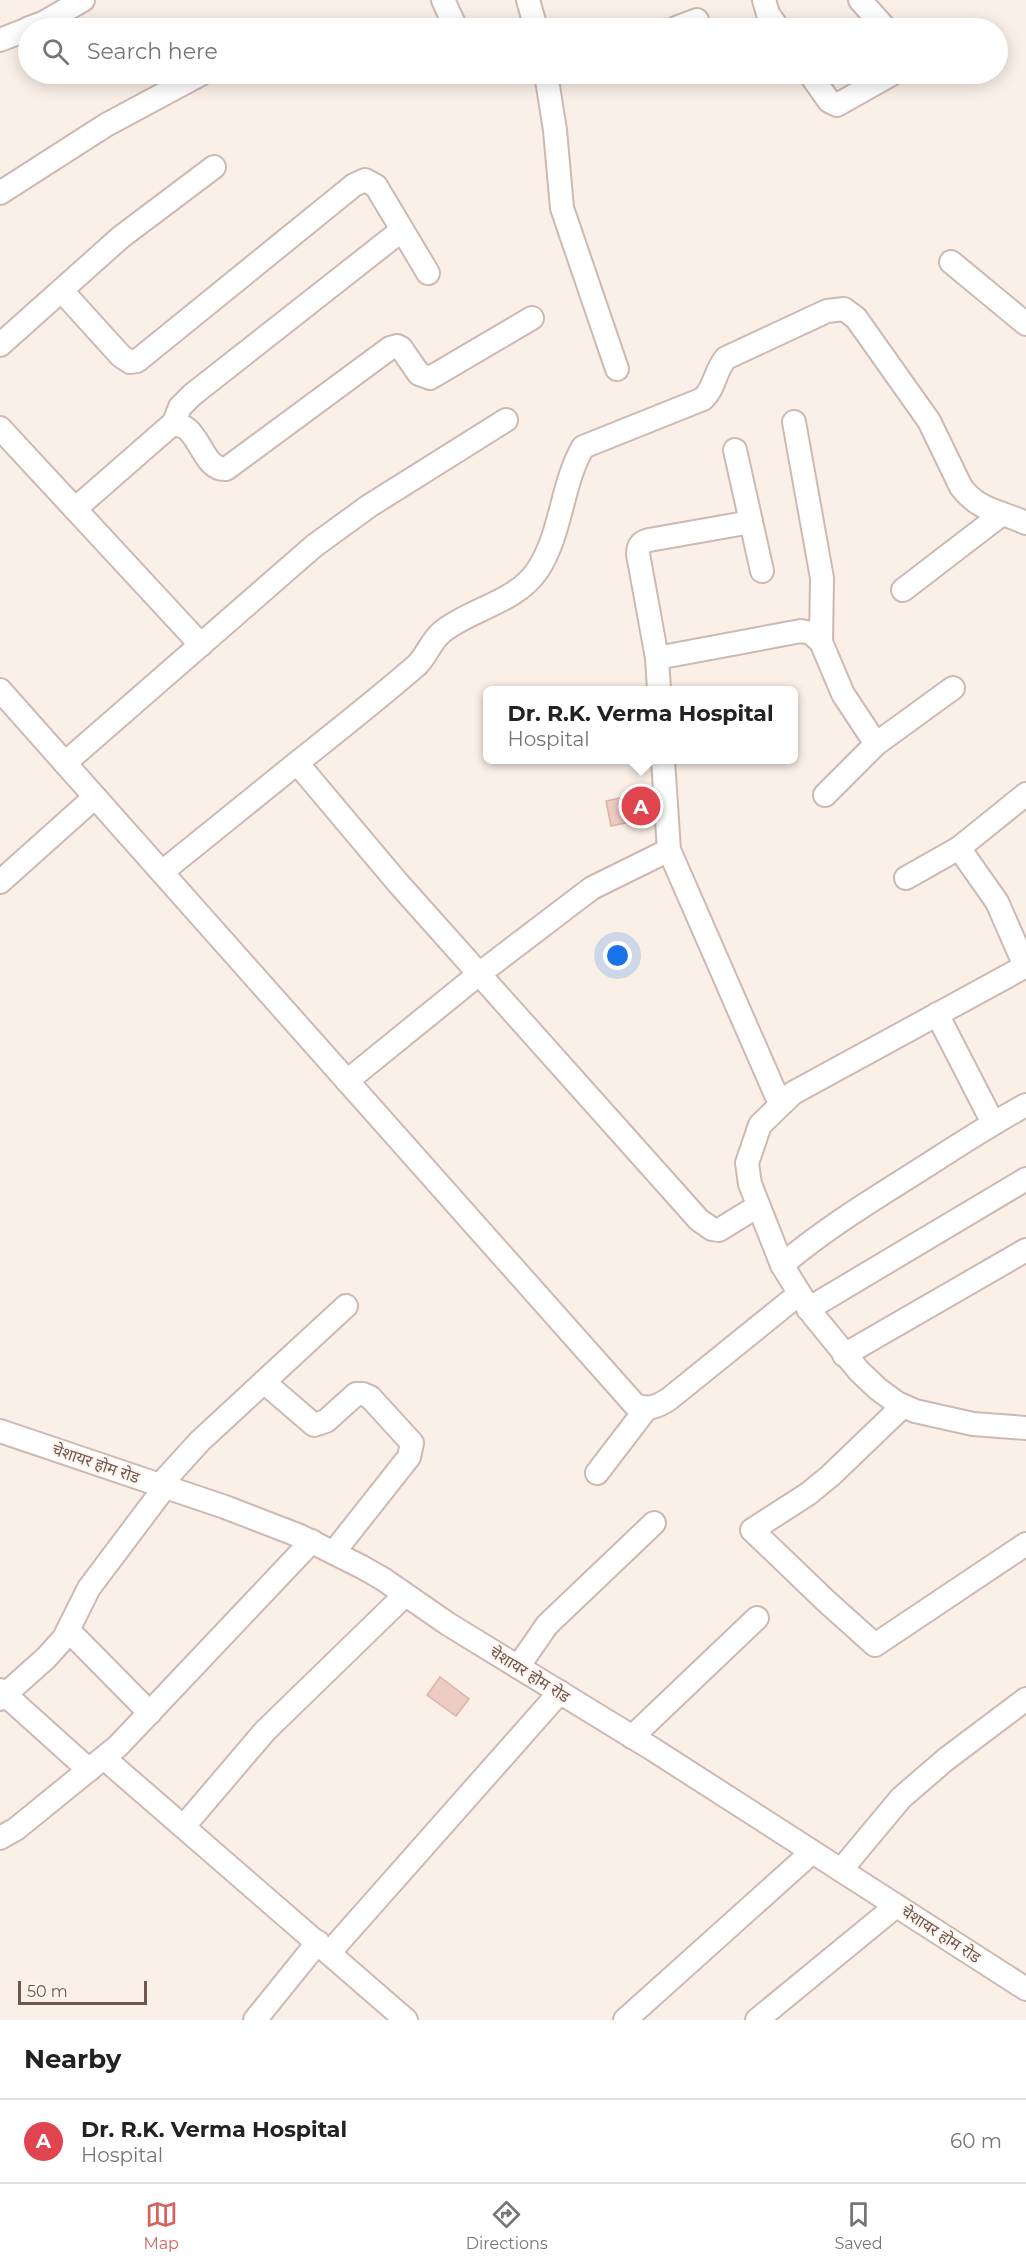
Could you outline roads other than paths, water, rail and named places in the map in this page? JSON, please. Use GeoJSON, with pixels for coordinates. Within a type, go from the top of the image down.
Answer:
{"type":"FeatureCollection","features":[{"type":"Feature","properties":{"kind":"street"},"geometry":{"type":"LineString","coordinates":[[52,18],[83,0]]}},
{"type":"Feature","properties":{"kind":"street"},"geometry":{"type":"LineString","coordinates":[[443,0],[451,18]]}},
{"type":"Feature","properties":{"kind":"street"},"geometry":{"type":"LineString","coordinates":[[528,0],[533,18]]}},
{"type":"Feature","properties":{"kind":"street"},"geometry":{"type":"LineString","coordinates":[[764,0],[771,18]]}},
{"type":"Feature","properties":{"kind":"street"},"geometry":{"type":"LineString","coordinates":[[860,0],[876,18]]}},
{"type":"Feature","properties":{"kind":"street"},"geometry":{"type":"LineString","coordinates":[[0,40],[18,33]]}},
{"type":"Feature","properties":{"kind":"street"},"geometry":{"type":"LineString","coordinates":[[0,193],[106,125],[182,84]]}},
{"type":"Feature","properties":{"kind":"street"},"geometry":{"type":"LineString","coordinates":[[553,84],[562,208],[617,369]]}},
{"type":"Feature","properties":{"kind":"street"},"geometry":{"type":"LineString","coordinates":[[817,84],[829,101],[837,105],[874,84]]}},
{"type":"Feature","properties":{"kind":"street"},"geometry":{"type":"LineString","coordinates":[[0,345],[62,291],[87,265],[214,167]]}},
{"type":"Feature","properties":{"kind":"street"},"geometry":{"type":"LineString","coordinates":[[62,291],[120,356],[134,362],[361,181],[368,180],[376,186],[428,273]]}},
{"type":"Feature","properties":{"kind":"street"},"geometry":{"type":"LineString","coordinates":[[173,425],[180,407],[192,395],[402,230]]}},
{"type":"Feature","properties":{"kind":"street"},"geometry":{"type":"LineString","coordinates":[[951,262],[1026,324]]}},
{"type":"Feature","properties":{"kind":"street"},"geometry":{"type":"LineString","coordinates":[[162,872],[416,666],[440,634],[522,587],[535,573],[552,538],[576,461],[583,447],[703,399],[709,394],[721,364],[726,358],[827,311],[844,309],[856,318],[929,421],[967,495],[979,505],[1026,523]]}},
{"type":"Feature","properties":{"kind":"street"},"geometry":{"type":"LineString","coordinates":[[75,509],[173,425],[181,425],[188,429],[213,464],[220,469],[226,469],[390,348],[397,346],[401,348],[419,374],[430,378],[532,318]]}},
{"type":"Feature","properties":{"kind":"street"},"geometry":{"type":"LineString","coordinates":[[65,763],[314,546],[423,470],[506,420]]}},
{"type":"Feature","properties":{"kind":"street"},"geometry":{"type":"LineString","coordinates":[[794,422],[822,578],[821,642],[843,694],[876,744]]}},
{"type":"Feature","properties":{"kind":"street"},"geometry":{"type":"LineString","coordinates":[[0,428],[201,645]]}},
{"type":"Feature","properties":{"kind":"street"},"geometry":{"type":"LineString","coordinates":[[735,450],[762,571]]}},
{"type":"Feature","properties":{"kind":"street"},"geometry":{"type":"LineString","coordinates":[[903,590],[1002,514]]}},
{"type":"Feature","properties":{"kind":"street"},"geometry":{"type":"LineString","coordinates":[[659,686],[657,658],[638,554],[641,543],[751,522]]}},
{"type":"Feature","properties":{"kind":"street"},"geometry":{"type":"LineString","coordinates":[[657,658],[801,631],[811,633],[821,642]]}},
{"type":"Feature","properties":{"kind":"street"},"geometry":{"type":"LineString","coordinates":[[825,795],[876,744],[953,688]]}},
{"type":"Feature","properties":{"kind":"street"},"geometry":{"type":"LineString","coordinates":[[0,690],[635,1405],[646,1409],[657,1406],[804,1302],[1026,1179]]}},
{"type":"Feature","properties":{"kind":"street"},"geometry":{"type":"LineString","coordinates":[[297,764],[398,883],[706,1225],[719,1230],[758,1206]]}},
{"type":"Feature","properties":{"kind":"street"},"geometry":{"type":"LineString","coordinates":[[663,764],[669,850],[780,1104]]}},
{"type":"Feature","properties":{"kind":"street"},"geometry":{"type":"LineString","coordinates":[[906,878],[960,848],[1026,794]]}},
{"type":"Feature","properties":{"kind":"street"},"geometry":{"type":"LineString","coordinates":[[0,882],[95,797]]}},
{"type":"Feature","properties":{"kind":"street"},"geometry":{"type":"LineString","coordinates":[[960,848],[997,902],[1026,966],[793,1093],[760,1125],[747,1163],[750,1184],[782,1265],[804,1302],[844,1354],[878,1389],[903,1406],[943,1418],[973,1424],[1026,1428]]}},
{"type":"Feature","properties":{"kind":"street"},"geometry":{"type":"LineString","coordinates":[[347,1082],[479,974],[592,888],[669,850]]}},
{"type":"Feature","properties":{"kind":"street"},"geometry":{"type":"LineString","coordinates":[[937,1014],[993,1123]]}},
{"type":"Feature","properties":{"kind":"street"},"geometry":{"type":"LineString","coordinates":[[782,1265],[853,1213],[993,1123],[1026,1105]]}},
{"type":"Feature","properties":{"kind":"street"},"geometry":{"type":"LineString","coordinates":[[844,1354],[1026,1250]]}},
{"type":"Feature","properties":{"kind":"street"},"geometry":{"type":"LineString","coordinates":[[346,1306],[200,1441],[163,1486],[89,1588],[68,1630],[46,1658],[2,1695],[184,1826],[406,2020]]}},
{"type":"Feature","properties":{"kind":"street"},"geometry":{"type":"LineString","coordinates":[[264,1382],[314,1425],[326,1421],[356,1394],[363,1394],[370,1397],[412,1443],[409,1457],[334,1552]]}},
{"type":"Feature","properties":{"kind":"street"},"geometry":{"type":"LineString","coordinates":[[903,1406],[830,1476],[808,1494],[752,1530],[875,1645],[1026,1544]]}},
{"type":"Feature","properties":{"kind":"street"},"geometry":{"type":"LineString","coordinates":[[597,1473],[646,1409]]}},
{"type":"Feature","properties":{"kind":"street","name":"चेशायर होम रोड"},"geometry":{"type":"LineString","coordinates":[[0,1431],[225,1507],[334,1552],[383,1579],[448,1624],[632,1737],[1026,1989]]}},
{"type":"Feature","properties":{"kind":"street"},"geometry":{"type":"LineString","coordinates":[[518,1667],[547,1625],[654,1522]]}},
{"type":"Feature","properties":{"kind":"street"},"geometry":{"type":"LineString","coordinates":[[0,1838],[118,1746],[312,1541]]}},
{"type":"Feature","properties":{"kind":"street"},"geometry":{"type":"LineString","coordinates":[[184,1826],[265,1731],[405,1595]]}},
{"type":"Feature","properties":{"kind":"street"},"geometry":{"type":"LineString","coordinates":[[632,1737],[758,1618]]}},
{"type":"Feature","properties":{"kind":"street"},"geometry":{"type":"LineString","coordinates":[[68,1630],[150,1713]]}},
{"type":"Feature","properties":{"kind":"street"},"geometry":{"type":"LineString","coordinates":[[255,2020],[560,1692]]}},
{"type":"Feature","properties":{"kind":"street"},"geometry":{"type":"LineString","coordinates":[[841,1870],[881,1820],[908,1792],[945,1760],[1026,1699]]}},
{"type":"Feature","properties":{"kind":"street"},"geometry":{"type":"LineString","coordinates":[[625,2020],[812,1852]]}},
{"type":"Feature","properties":{"kind":"street"},"geometry":{"type":"LineString","coordinates":[[757,2020],[896,1906]]}},
{"type":"Feature","properties":{"kind":"place","name":"Dr. R.K. Verma Hospital"},"geometry":{"type":"Point","coordinates":[641,806]}}]}
